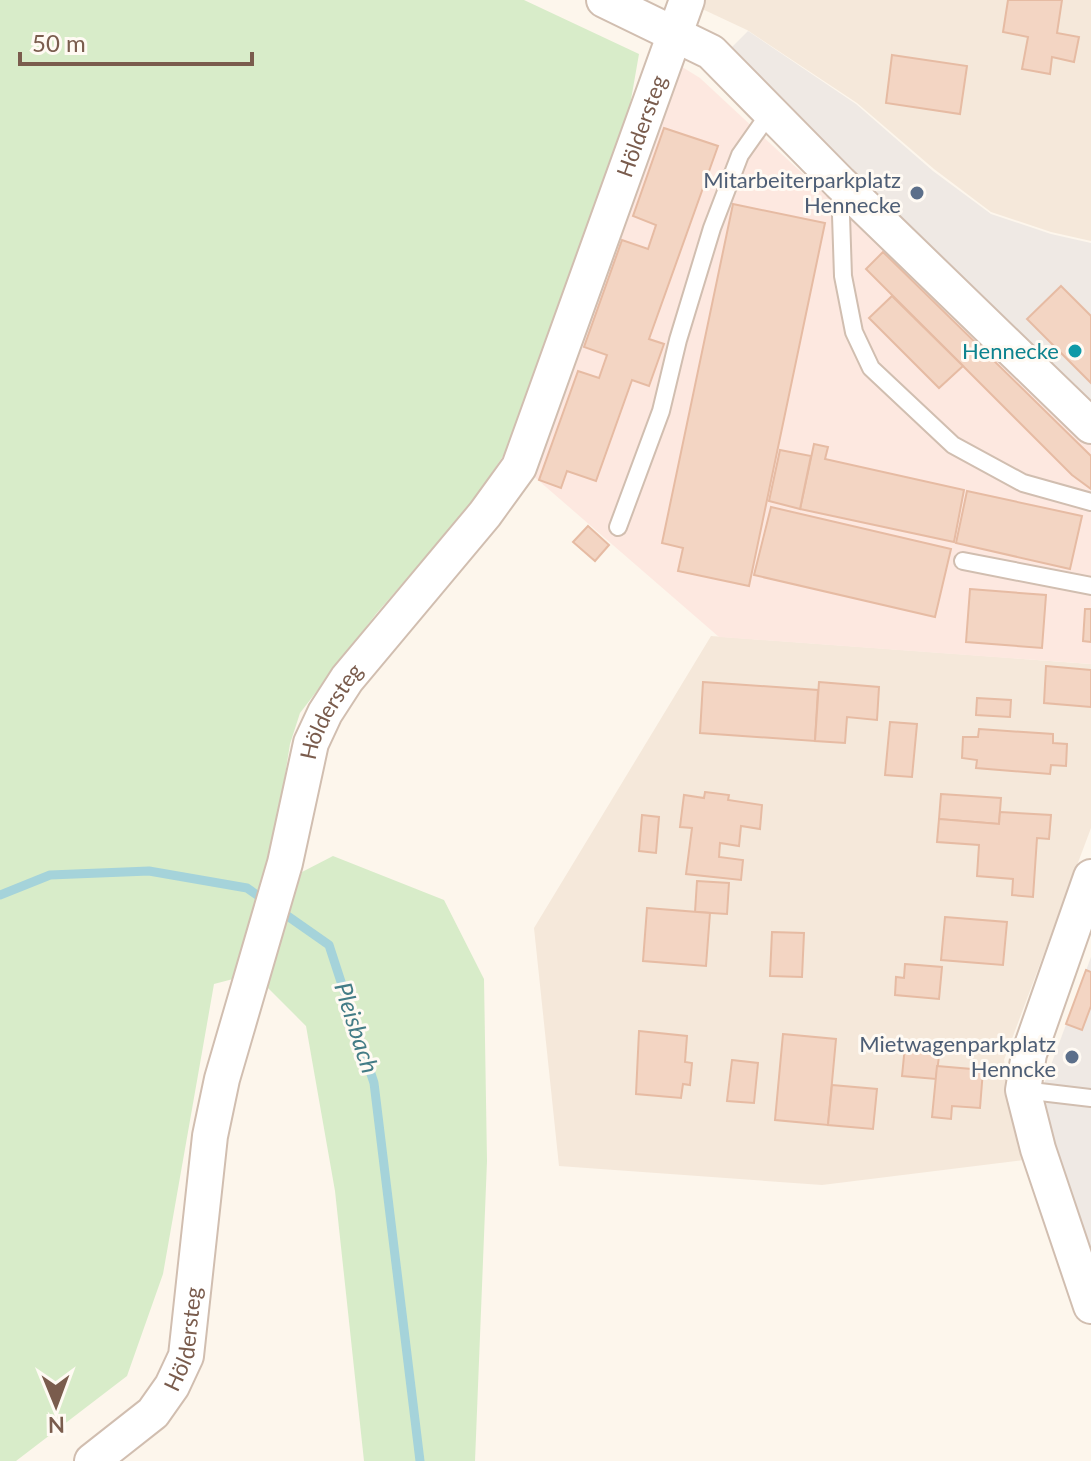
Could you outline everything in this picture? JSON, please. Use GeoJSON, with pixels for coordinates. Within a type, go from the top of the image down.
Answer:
{"type":"FeatureCollection","features":[{"type":"Feature","properties":{"kind":"street"},"geometry":{"type":"LineString","coordinates":[[604,0],[711,52],[840,183],[1091,426]]}},
{"type":"Feature","properties":{"kind":"street","name":"Höldersteg"},"geometry":{"type":"LineString","coordinates":[[92,1461],[153,1413],[172,1386],[186,1356],[210,1136],[222,1079],[285,863],[311,743],[325,713],[347,679],[485,514],[519,467],[687,0]]}},
{"type":"Feature","properties":{"kind":"street"},"geometry":{"type":"LineString","coordinates":[[1091,877],[1082,931],[1029,1054],[1023,1090],[1038,1149],[1091,1306]]}},
{"type":"Feature","properties":{"kind":"lane"},"geometry":{"type":"LineString","coordinates":[[618,527],[661,411],[678,340],[712,228],[740,155],[771,111]]}},
{"type":"Feature","properties":{"kind":"lane"},"geometry":{"type":"LineString","coordinates":[[840,183],[843,276],[854,332],[871,368],[953,445],[1023,483],[1091,502]]}},
{"type":"Feature","properties":{"kind":"lane"},"geometry":{"type":"LineString","coordinates":[[963,561],[1091,586]]}},
{"type":"Feature","properties":{"kind":"lane"},"geometry":{"type":"LineString","coordinates":[[1023,1090],[1091,1098]]}},
{"type":"Feature","properties":{"kind":"shaded area"},"geometry":{"type":"Polygon","coordinates":[[[683,0],[1091,0],[1091,241],[1051,232],[991,212],[934,169],[857,103],[747,30],[683,0]]]}},
{"type":"Feature","properties":{"kind":"shaded area","name":"Mitarbeiterparkplatz Hennecke"},"geometry":{"type":"Polygon","coordinates":[[[748,31],[856,104],[933,171],[991,214],[1051,234],[1091,243],[1091,410],[728,51],[748,31]]]}},
{"type":"Feature","properties":{"kind":"shaded area"},"geometry":{"type":"Polygon","coordinates":[[[679,65],[700,78],[1091,442],[1091,664],[719,637],[531,474],[679,65]]]}},
{"type":"Feature","properties":{"kind":"shaded area"},"geometry":{"type":"Polygon","coordinates":[[[711,636],[1091,664],[1091,828],[1004,1060],[1024,1160],[822,1185],[559,1166],[534,928],[711,636]]]}},
{"type":"Feature","properties":{"kind":"shaded area"},"geometry":{"type":"Polygon","coordinates":[[[1091,957],[1091,1281],[1037,1103],[1091,957]]]}},
{"type":"Feature","properties":{"kind":"green space"},"geometry":{"type":"Polygon","coordinates":[[[0,0],[524,0],[639,54],[629,111],[515,438],[470,506],[376,614],[300,713],[290,744],[275,838],[233,979],[214,984],[163,1274],[127,1376],[16,1461],[0,1461],[0,0]]]}},
{"type":"Feature","properties":{"kind":"green space"},"geometry":{"type":"Polygon","coordinates":[[[333,856],[444,900],[484,979],[487,1161],[475,1461],[364,1461],[335,1191],[306,1026],[263,983],[302,872],[333,856]]]}},
{"type":"Feature","properties":{"kind":"building"},"geometry":{"type":"Polygon","coordinates":[[[1008,0],[1062,0],[1057,33],[1079,37],[1074,62],[1052,57],[1050,74],[1022,69],[1028,37],[1003,32],[1008,0]]]}},
{"type":"Feature","properties":{"kind":"building"},"geometry":{"type":"Polygon","coordinates":[[[892,55],[967,66],[960,114],[886,103],[892,55]]]}},
{"type":"Feature","properties":{"kind":"building"},"geometry":{"type":"Polygon","coordinates":[[[664,128],[718,146],[649,339],[664,344],[649,386],[632,380],[596,481],[567,471],[561,488],[539,480],[578,371],[599,378],[607,355],[584,347],[622,240],[648,249],[656,225],[633,216],[664,128]]]}},
{"type":"Feature","properties":{"kind":"building"},"geometry":{"type":"Polygon","coordinates":[[[733,204],[825,223],[749,586],[678,571],[683,548],[662,543],[733,204]]]}},
{"type":"Feature","properties":{"kind":"building"},"geometry":{"type":"Polygon","coordinates":[[[883,252],[1091,456],[1091,489],[1072,475],[866,269],[883,252]]]}},
{"type":"Feature","properties":{"kind":"building","name":"Hennecke"},"geometry":{"type":"Polygon","coordinates":[[[1061,286],[1091,316],[1091,383],[1027,319],[1061,286]]]}},
{"type":"Feature","properties":{"kind":"building"},"geometry":{"type":"Polygon","coordinates":[[[892,296],[963,366],[939,388],[869,318],[892,296]]]}},
{"type":"Feature","properties":{"kind":"building"},"geometry":{"type":"Polygon","coordinates":[[[814,444],[828,447],[825,459],[964,490],[954,542],[800,509],[814,444]]]}},
{"type":"Feature","properties":{"kind":"building"},"geometry":{"type":"Polygon","coordinates":[[[780,450],[811,456],[800,509],[769,501],[780,450]]]}},
{"type":"Feature","properties":{"kind":"building"},"geometry":{"type":"Polygon","coordinates":[[[967,491],[1082,516],[1070,569],[956,543],[967,491]]]}},
{"type":"Feature","properties":{"kind":"building"},"geometry":{"type":"Polygon","coordinates":[[[771,507],[951,549],[935,617],[754,575],[771,507]]]}},
{"type":"Feature","properties":{"kind":"building"},"geometry":{"type":"Polygon","coordinates":[[[588,526],[609,545],[595,561],[573,542],[588,526]]]}},
{"type":"Feature","properties":{"kind":"building"},"geometry":{"type":"Polygon","coordinates":[[[970,589],[1046,595],[1042,648],[966,642],[970,589]]]}},
{"type":"Feature","properties":{"kind":"building"},"geometry":{"type":"Polygon","coordinates":[[[1085,609],[1091,609],[1091,642],[1083,641],[1085,609]]]}},
{"type":"Feature","properties":{"kind":"building"},"geometry":{"type":"Polygon","coordinates":[[[1046,666],[1091,670],[1091,707],[1044,703],[1046,666]]]}},
{"type":"Feature","properties":{"kind":"building"},"geometry":{"type":"Polygon","coordinates":[[[703,682],[818,690],[815,741],[700,733],[703,682]]]}},
{"type":"Feature","properties":{"kind":"building"},"geometry":{"type":"Polygon","coordinates":[[[819,682],[879,687],[877,720],[847,717],[845,743],[815,741],[819,682]]]}},
{"type":"Feature","properties":{"kind":"building"},"geometry":{"type":"Polygon","coordinates":[[[977,698],[1011,700],[1010,717],[976,715],[977,698]]]}},
{"type":"Feature","properties":{"kind":"building"},"geometry":{"type":"Polygon","coordinates":[[[890,722],[917,724],[912,777],[885,775],[890,722]]]}},
{"type":"Feature","properties":{"kind":"building"},"geometry":{"type":"Polygon","coordinates":[[[979,729],[1053,734],[1053,743],[1067,744],[1066,766],[1051,765],[1050,774],[976,768],[977,760],[962,758],[963,737],[978,737],[979,729]]]}},
{"type":"Feature","properties":{"kind":"building"},"geometry":{"type":"Polygon","coordinates":[[[705,792],[729,795],[728,800],[762,805],[760,829],[741,826],[739,846],[720,843],[719,857],[743,860],[741,880],[686,874],[692,828],[680,827],[684,795],[704,798],[705,792]]]}},
{"type":"Feature","properties":{"kind":"building"},"geometry":{"type":"Polygon","coordinates":[[[941,794],[1001,798],[999,824],[939,819],[941,794]]]}},
{"type":"Feature","properties":{"kind":"building"},"geometry":{"type":"Polygon","coordinates":[[[1000,812],[1051,815],[1049,839],[1037,838],[1033,897],[1012,895],[1013,879],[977,876],[979,845],[937,842],[939,819],[999,824],[1000,812]]]}},
{"type":"Feature","properties":{"kind":"building"},"geometry":{"type":"Polygon","coordinates":[[[642,815],[659,817],[656,853],[639,851],[642,815]]]}},
{"type":"Feature","properties":{"kind":"building"},"geometry":{"type":"Polygon","coordinates":[[[697,881],[729,883],[727,914],[695,912],[697,881]]]}},
{"type":"Feature","properties":{"kind":"building"},"geometry":{"type":"Polygon","coordinates":[[[647,908],[710,913],[706,966],[643,961],[647,908]]]}},
{"type":"Feature","properties":{"kind":"building"},"geometry":{"type":"Polygon","coordinates":[[[945,917],[1007,922],[1003,965],[941,960],[945,917]]]}},
{"type":"Feature","properties":{"kind":"building"},"geometry":{"type":"Polygon","coordinates":[[[772,932],[804,933],[802,977],[770,976],[772,932]]]}},
{"type":"Feature","properties":{"kind":"building"},"geometry":{"type":"Polygon","coordinates":[[[905,964],[942,967],[939,999],[895,995],[896,977],[904,978],[905,964]]]}},
{"type":"Feature","properties":{"kind":"building"},"geometry":{"type":"Polygon","coordinates":[[[1086,970],[1091,972],[1091,1006],[1082,1030],[1066,1024],[1086,970]]]}},
{"type":"Feature","properties":{"kind":"building"},"geometry":{"type":"Polygon","coordinates":[[[639,1031],[687,1036],[685,1062],[692,1063],[690,1085],[683,1084],[681,1098],[636,1094],[639,1031]]]}},
{"type":"Feature","properties":{"kind":"building"},"geometry":{"type":"Polygon","coordinates":[[[783,1034],[836,1039],[828,1125],[775,1120],[783,1034]]]}},
{"type":"Feature","properties":{"kind":"building"},"geometry":{"type":"Polygon","coordinates":[[[905,1046],[940,1049],[936,1079],[902,1076],[905,1046]]]}},
{"type":"Feature","properties":{"kind":"building"},"geometry":{"type":"Polygon","coordinates":[[[732,1060],[758,1063],[754,1103],[727,1101],[732,1060]]]}},
{"type":"Feature","properties":{"kind":"building"},"geometry":{"type":"Polygon","coordinates":[[[937,1066],[983,1070],[980,1108],[952,1106],[951,1119],[932,1117],[937,1066]]]}},
{"type":"Feature","properties":{"kind":"building"},"geometry":{"type":"Polygon","coordinates":[[[832,1085],[877,1089],[873,1129],[828,1125],[832,1085]]]}},
{"type":"Feature","properties":{"kind":"waterway","name":"Pleisbach"},"geometry":{"type":"LineString","coordinates":[[0,895],[50,875],[149,871],[247,888],[267,902]]}},
{"type":"Feature","properties":{"kind":"waterway","name":"Pleisbach"},"geometry":{"type":"LineString","coordinates":[[279,910],[329,945],[374,1083],[420,1461]]}},
{"type":"Feature","properties":{"kind":"place","name":"Mitarbeiterparkplatz Hennecke"},"geometry":{"type":"Point","coordinates":[917,193]}},
{"type":"Feature","properties":{"kind":"place","name":"Hennecke"},"geometry":{"type":"Point","coordinates":[1075,351]}},
{"type":"Feature","properties":{"kind":"place","name":"Mietwagenparkplatz Henncke"},"geometry":{"type":"Point","coordinates":[1072,1057]}}]}
